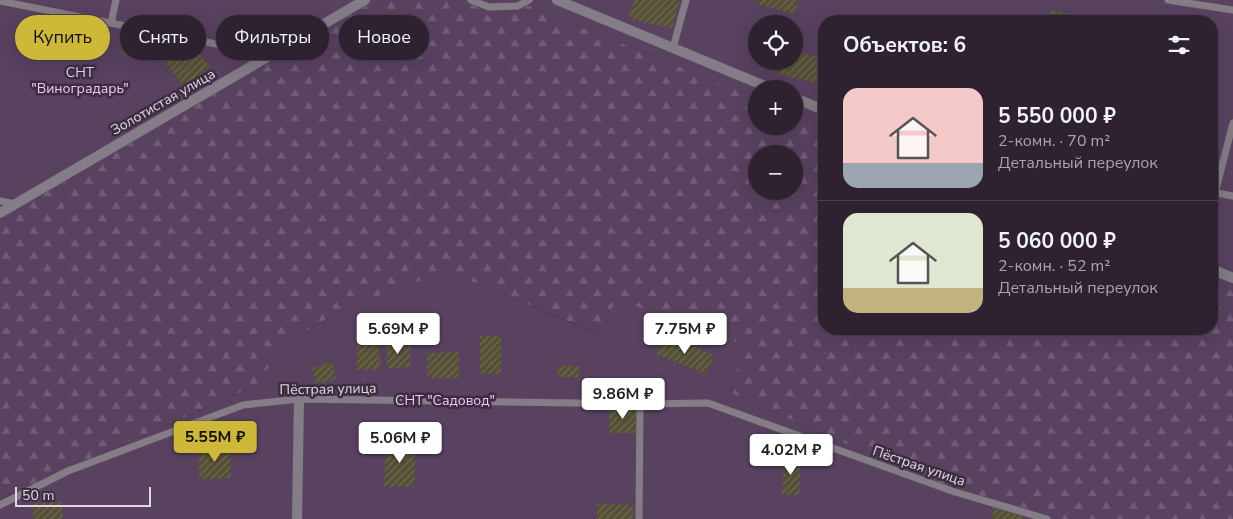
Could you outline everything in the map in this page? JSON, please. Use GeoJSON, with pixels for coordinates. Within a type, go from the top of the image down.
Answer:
{"type":"FeatureCollection","features":[{"type":"Feature","properties":{"kind":"street","name":"Золотистая улица"},"geometry":{"type":"LineString","coordinates":[[329,21],[365,0]]}},
{"type":"Feature","properties":{"kind":"street"},"geometry":{"type":"LineString","coordinates":[[557,0],[750,80]]}},
{"type":"Feature","properties":{"kind":"street","name":"Золотистая улица"},"geometry":{"type":"LineString","coordinates":[[0,213],[262,60]]}},
{"type":"Feature","properties":{"kind":"street"},"geometry":{"type":"LineString","coordinates":[[803,102],[818,108]]}},
{"type":"Feature","properties":{"kind":"street"},"geometry":{"type":"LineString","coordinates":[[1218,272],[1233,278]]}},
{"type":"Feature","properties":{"kind":"street"},"geometry":{"type":"LineString","coordinates":[[297,519],[298,399]]}},
{"type":"Feature","properties":{"kind":"lane"},"geometry":{"type":"LineString","coordinates":[[111,22],[116,0]]}},
{"type":"Feature","properties":{"kind":"lane"},"geometry":{"type":"LineString","coordinates":[[471,0],[489,7],[518,6],[529,0]]}},
{"type":"Feature","properties":{"kind":"lane"},"geometry":{"type":"LineString","coordinates":[[673,48],[686,0]]}},
{"type":"Feature","properties":{"kind":"lane"},"geometry":{"type":"LineString","coordinates":[[1168,0],[1233,10]]}},
{"type":"Feature","properties":{"kind":"lane"},"geometry":{"type":"LineString","coordinates":[[0,1],[216,44]]}},
{"type":"Feature","properties":{"kind":"lane"},"geometry":{"type":"LineString","coordinates":[[1218,177],[1233,123]]}},
{"type":"Feature","properties":{"kind":"lane"},"geometry":{"type":"LineString","coordinates":[[1218,193],[1233,196]]}},
{"type":"Feature","properties":{"kind":"lane"},"geometry":{"type":"LineString","coordinates":[[0,201],[16,204]]}},
{"type":"Feature","properties":{"kind":"lane","name":"Пёстрая улица"},"geometry":{"type":"LineString","coordinates":[[0,505],[68,471],[243,405],[298,399],[640,404],[708,403],[956,492],[1047,519]]}},
{"type":"Feature","properties":{"kind":"lane"},"geometry":{"type":"LineString","coordinates":[[639,519],[640,404]]}},
{"type":"Feature","properties":{"kind":"green space","name":"СНТ \"Виноградарь\""},"geometry":{"type":"Polygon","coordinates":[[[0,0],[381,0],[368,3],[348,15],[339,15],[339,20],[329,26],[329,15],[216,15],[216,60],[271,60],[0,219],[0,0]]]}},
{"type":"Feature","properties":{"kind":"green space"},"geometry":{"type":"Polygon","coordinates":[[[381,0],[515,0],[748,95],[748,135],[803,135],[803,117],[818,123],[818,335],[1218,335],[1218,285],[1233,290],[1233,519],[1016,519],[731,393],[743,345],[616,299],[601,335],[447,271],[345,308],[284,344],[257,385],[0,499],[0,219],[270,60],[329,60],[329,25],[339,19],[339,60],[429,60],[429,15],[346,15],[368,2],[381,0]]]}},
{"type":"Feature","properties":{"kind":"green space"},"geometry":{"type":"Polygon","coordinates":[[[515,0],[1233,0],[1233,290],[1218,285],[1218,15],[818,15],[818,123],[803,117],[803,80],[748,80],[748,95],[515,0]]]}},
{"type":"Feature","properties":{"kind":"green space","name":"СНТ \"Садовод\""},"geometry":{"type":"Polygon","coordinates":[[[447,271],[600,335],[616,298],[743,345],[731,393],[1016,519],[0,519],[0,499],[257,385],[284,344],[345,308],[447,271]]]}},
{"type":"Feature","properties":{"kind":"building"},"geometry":{"type":"Polygon","coordinates":[[[634,0],[680,0],[672,29],[629,18],[634,0]]]}},
{"type":"Feature","properties":{"kind":"building"},"geometry":{"type":"Polygon","coordinates":[[[758,0],[798,0],[794,14],[757,4],[758,0]]]}},
{"type":"Feature","properties":{"kind":"building"},"geometry":{"type":"Polygon","coordinates":[[[1051,10],[1076,15],[1050,15],[1051,10]]]}},
{"type":"Feature","properties":{"kind":"building"},"geometry":{"type":"Polygon","coordinates":[[[803,53],[818,57],[818,83],[778,74],[779,70],[803,70],[803,53]]]}},
{"type":"Feature","properties":{"kind":"building"},"geometry":{"type":"Polygon","coordinates":[[[169,60],[204,60],[210,67],[185,87],[165,63],[169,60]]]}},
{"type":"Feature","properties":{"kind":"building"},"geometry":{"type":"Polygon","coordinates":[[[664,335],[714,355],[706,374],[656,354],[664,335]]]}},
{"type":"Feature","properties":{"kind":"building"},"geometry":{"type":"Polygon","coordinates":[[[480,336],[501,336],[501,374],[480,374],[480,336]]]}},
{"type":"Feature","properties":{"kind":"building"},"geometry":{"type":"Polygon","coordinates":[[[387,342],[410,342],[410,367],[387,368],[387,342]]]}},
{"type":"Feature","properties":{"kind":"building"},"geometry":{"type":"Polygon","coordinates":[[[357,345],[379,345],[380,370],[357,370],[357,345]]]}},
{"type":"Feature","properties":{"kind":"building"},"geometry":{"type":"Polygon","coordinates":[[[459,352],[459,378],[427,378],[427,353],[459,352]]]}},
{"type":"Feature","properties":{"kind":"building"},"geometry":{"type":"Polygon","coordinates":[[[332,362],[336,379],[317,384],[312,368],[332,362]]]}},
{"type":"Feature","properties":{"kind":"building"},"geometry":{"type":"Polygon","coordinates":[[[558,366],[579,366],[579,377],[558,377],[558,366]]]}},
{"type":"Feature","properties":{"kind":"building"},"geometry":{"type":"Polygon","coordinates":[[[609,407],[637,407],[637,433],[609,433],[609,407]]]}},
{"type":"Feature","properties":{"kind":"building"},"geometry":{"type":"Polygon","coordinates":[[[386,440],[416,442],[414,487],[384,486],[386,440]]]}},
{"type":"Feature","properties":{"kind":"building"},"geometry":{"type":"Polygon","coordinates":[[[199,447],[230,447],[231,478],[199,479],[199,447]]]}},
{"type":"Feature","properties":{"kind":"building"},"geometry":{"type":"Polygon","coordinates":[[[784,457],[801,458],[799,495],[782,495],[784,457]]]}},
{"type":"Feature","properties":{"kind":"building"},"geometry":{"type":"Polygon","coordinates":[[[61,501],[63,519],[34,519],[32,504],[61,501]]]}},
{"type":"Feature","properties":{"kind":"building"},"geometry":{"type":"Polygon","coordinates":[[[597,504],[633,505],[633,519],[597,519],[597,504]]]}},
{"type":"Feature","properties":{"kind":"building"},"geometry":{"type":"Polygon","coordinates":[[[994,508],[1025,514],[1024,519],[992,519],[994,508]]]}}]}
